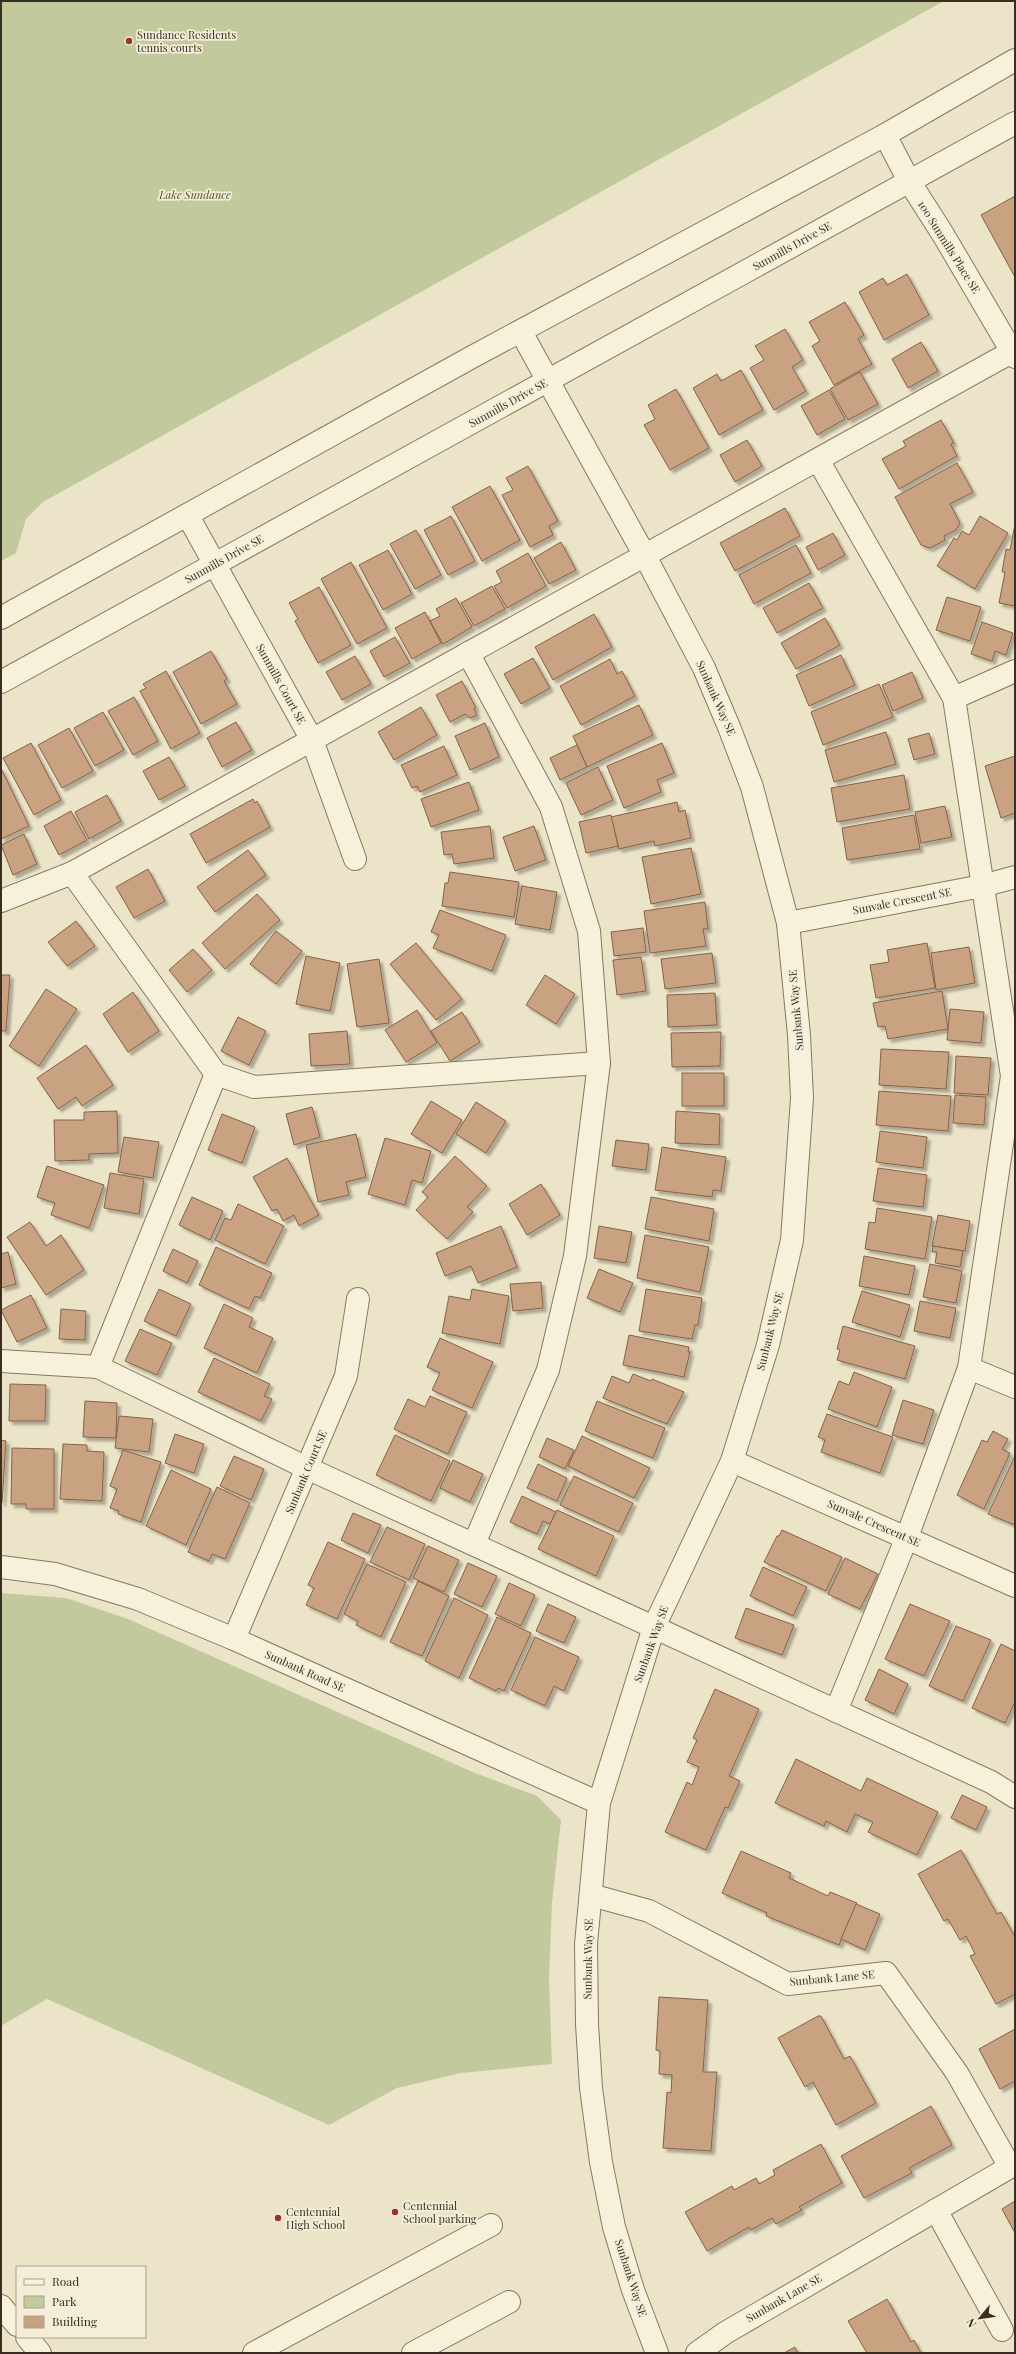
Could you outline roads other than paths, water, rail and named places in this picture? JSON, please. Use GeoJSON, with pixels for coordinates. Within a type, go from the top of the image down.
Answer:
{"type":"FeatureCollection","features":[{"type":"Feature","properties":{"kind":"street"},"geometry":{"type":"LineString","coordinates":[[1,618],[188,516],[472,357],[885,135],[1015,60]]}},
{"type":"Feature","properties":{"kind":"street","name":"Sunmills Drive SE"},"geometry":{"type":"LineString","coordinates":[[1,682],[1015,124]]}},
{"type":"Feature","properties":{"kind":"street","name":"100 Sunmills Place SE"},"geometry":{"type":"LineString","coordinates":[[885,135],[909,181],[944,236],[1014,353]]}},
{"type":"Feature","properties":{"kind":"street","name":"Sunbank Way SE"},"geometry":{"type":"LineString","coordinates":[[520,332],[645,556],[704,668],[730,727],[752,787],[788,923],[799,1035],[802,1098],[792,1240],[768,1345],[732,1460],[654,1627],[599,1803],[586,1944],[587,2024],[591,2088],[601,2162],[614,2227],[633,2290],[657,2353]]}},
{"type":"Feature","properties":{"kind":"street"},"geometry":{"type":"LineString","coordinates":[[1,901],[72,873],[468,653],[1014,353]]}},
{"type":"Feature","properties":{"kind":"street"},"geometry":{"type":"LineString","coordinates":[[818,460],[954,698],[982,886],[1013,1076],[969,1368],[907,1537],[836,1711]]}},
{"type":"Feature","properties":{"kind":"street","name":"Sunmills Court SE"},"geometry":{"type":"LineString","coordinates":[[188,516],[312,740],[355,859]]}},
{"type":"Feature","properties":{"kind":"street"},"geometry":{"type":"LineString","coordinates":[[468,653],[551,807],[589,931],[599,1063],[575,1256],[548,1370],[474,1544]]}},
{"type":"Feature","properties":{"kind":"street"},"geometry":{"type":"LineString","coordinates":[[954,698],[1015,671]]}},
{"type":"Feature","properties":{"kind":"street"},"geometry":{"type":"LineString","coordinates":[[72,873],[216,1074],[254,1087],[599,1063]]}},
{"type":"Feature","properties":{"kind":"street","name":"Sunvale Crescent SE"},"geometry":{"type":"LineString","coordinates":[[788,923],[982,886],[1015,877]]}},
{"type":"Feature","properties":{"kind":"street"},"geometry":{"type":"LineString","coordinates":[[98,1367],[216,1074]]}},
{"type":"Feature","properties":{"kind":"street","name":"Sunbank Court SE"},"geometry":{"type":"LineString","coordinates":[[234,1639],[346,1376],[358,1299]]}},
{"type":"Feature","properties":{"kind":"street"},"geometry":{"type":"LineString","coordinates":[[1,1361],[98,1367],[308,1468],[991,1782],[1015,1797]]}},
{"type":"Feature","properties":{"kind":"street"},"geometry":{"type":"LineString","coordinates":[[969,1368],[1015,1387]]}},
{"type":"Feature","properties":{"kind":"street","name":"Sunvale Crescent SE"},"geometry":{"type":"LineString","coordinates":[[732,1460],[1015,1586]]}},
{"type":"Feature","properties":{"kind":"street","name":"Sunbank Road SE"},"geometry":{"type":"LineString","coordinates":[[1,1567],[55,1574],[130,1597],[234,1639],[599,1803]]}},
{"type":"Feature","properties":{"kind":"street","name":"Sunbank Lane SE"},"geometry":{"type":"LineString","coordinates":[[591,1895],[650,1911],[788,1984],[886,1973],[956,2073],[1012,2166],[725,2333],[696,2353]]}},
{"type":"Feature","properties":{"kind":"street"},"geometry":{"type":"LineString","coordinates":[[936,2210],[1002,2330]]}},
{"type":"Feature","properties":{"kind":"street"},"geometry":{"type":"LineString","coordinates":[[254,2353],[491,2225]]}},
{"type":"Feature","properties":{"kind":"street"},"geometry":{"type":"LineString","coordinates":[[412,2353],[509,2302]]}},
{"type":"Feature","properties":{"kind":"street"},"geometry":{"type":"LineString","coordinates":[[1,2306],[16,2324]]}},
{"type":"Feature","properties":{"kind":"street"},"geometry":{"type":"LineString","coordinates":[[28,2338],[40,2353]]}},
{"type":"Feature","properties":{"kind":"place","name":"Sundance Residents tennis courts"},"geometry":{"type":"Point","coordinates":[129,41]}},
{"type":"Feature","properties":{"kind":"place","name":"Centennial School parking"},"geometry":{"type":"Point","coordinates":[395,2212]}},
{"type":"Feature","properties":{"kind":"place","name":"Centennial High School"},"geometry":{"type":"Point","coordinates":[278,2218]}},
{"type":"Feature","properties":{"kind":"park label","name":"Lake Sundance"},"geometry":{"type":"Point","coordinates":[195,195]}}]}
